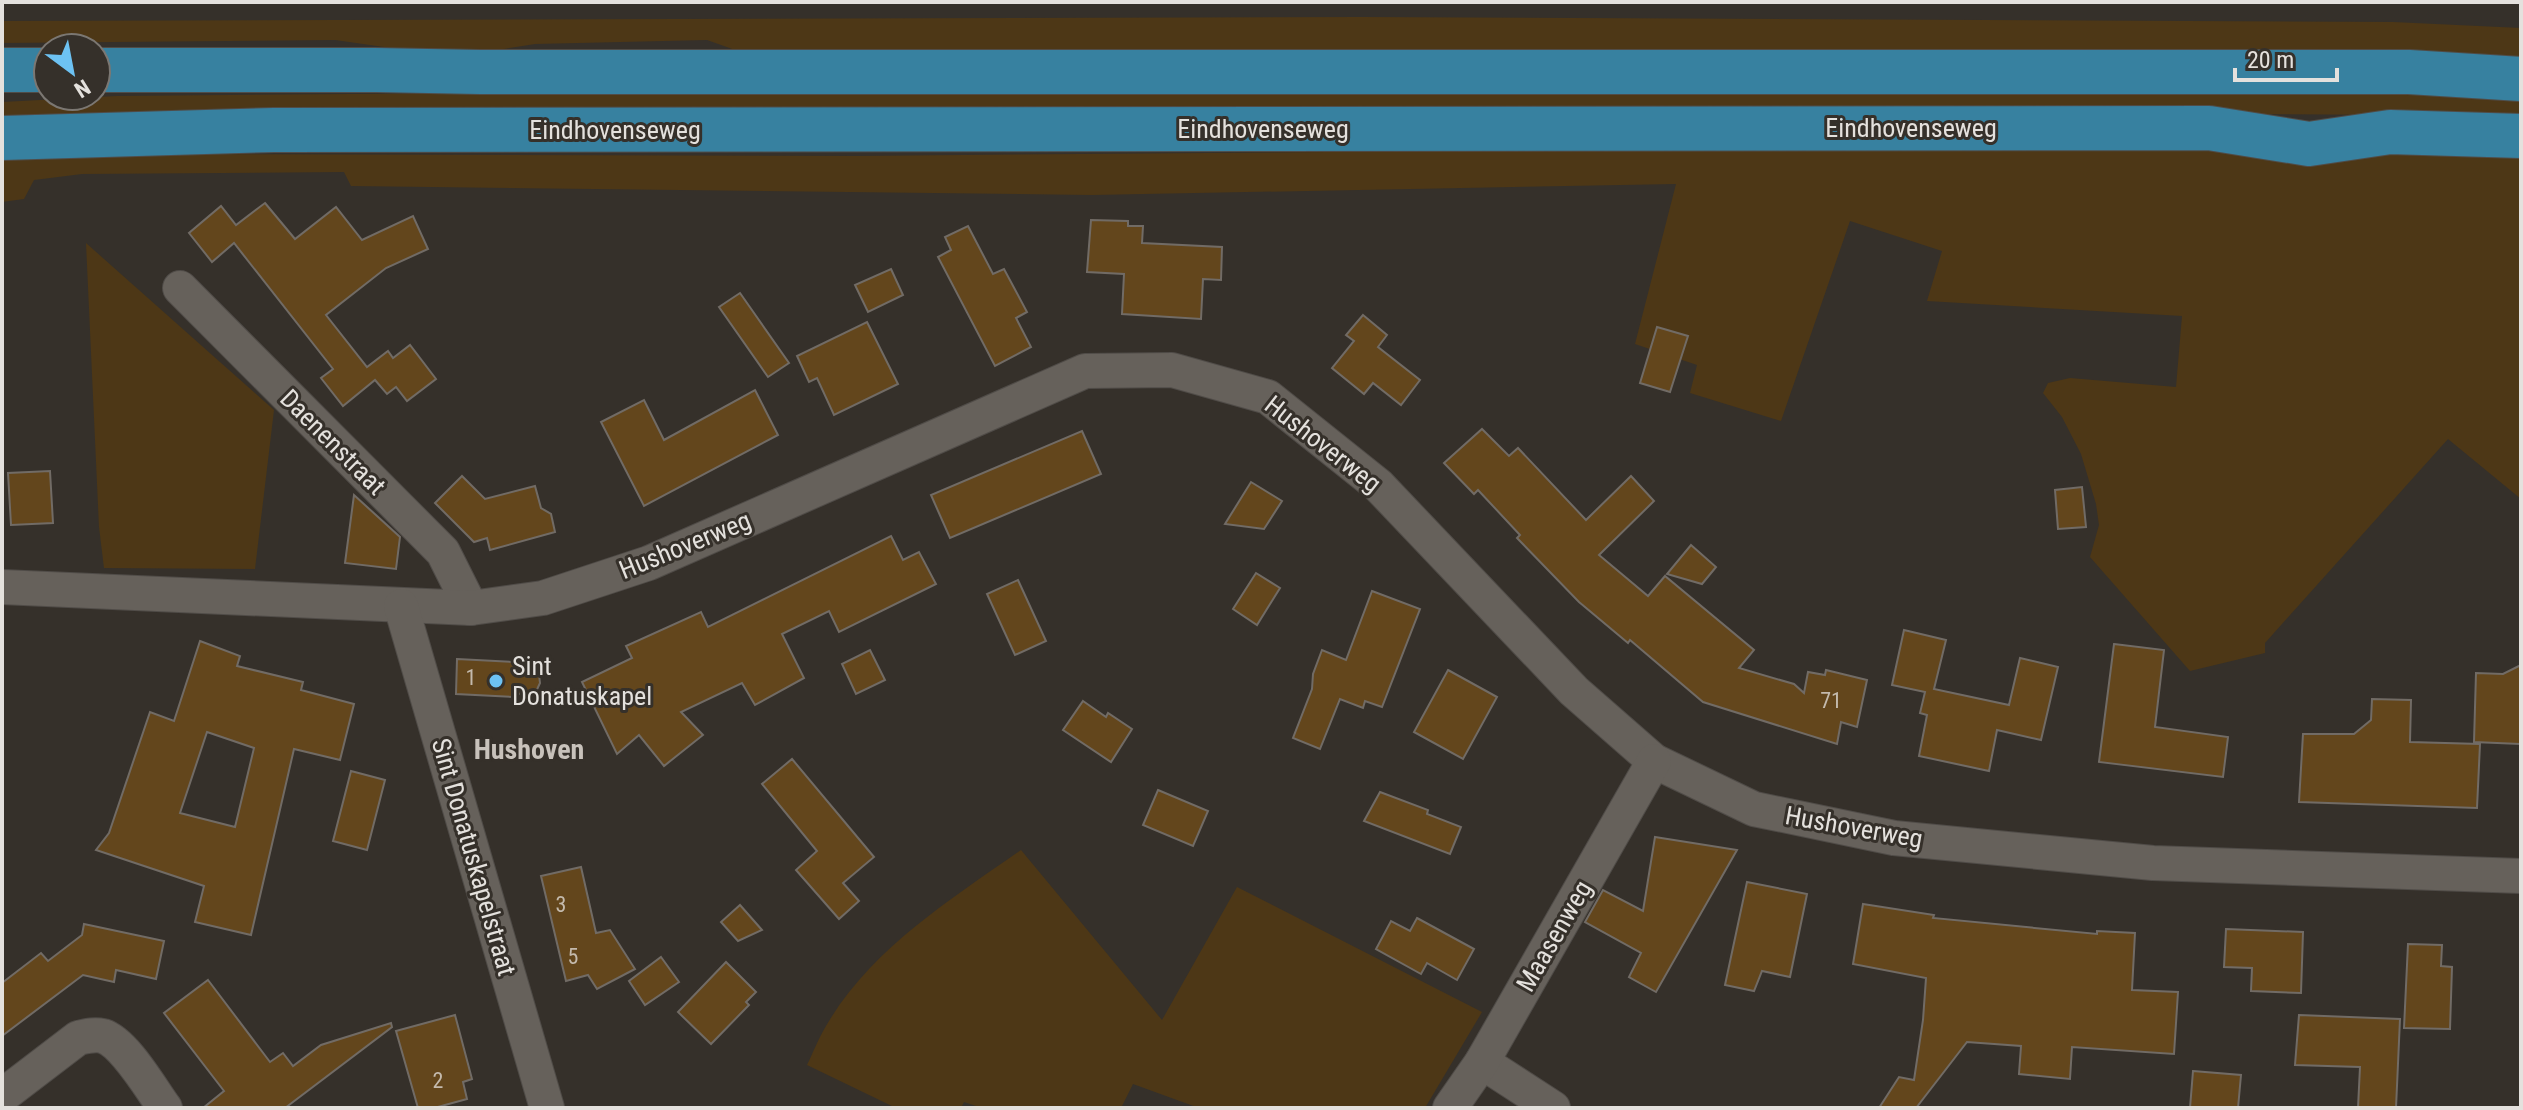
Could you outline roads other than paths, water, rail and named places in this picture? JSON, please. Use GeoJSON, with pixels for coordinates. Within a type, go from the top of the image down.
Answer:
{"type":"FeatureCollection","features":[{"type":"Feature","properties":{"kind":"main road"},"geometry":{"type":"LineString","coordinates":[[2,70],[32,70]]}},
{"type":"Feature","properties":{"kind":"main road"},"geometry":{"type":"LineString","coordinates":[[112,70],[2409,72],[2521,79]]}},
{"type":"Feature","properties":{"kind":"main road","name":"Eindhovenseweg"},"geometry":{"type":"LineString","coordinates":[[2,138],[274,130],[2209,128],[2309,144],[2390,132],[2521,136]]}},
{"type":"Feature","properties":{"kind":"street","name":"Daenenstraat"},"geometry":{"type":"LineString","coordinates":[[180,288],[443,552],[471,608]]}},
{"type":"Feature","properties":{"kind":"street","name":"Hushoverweg"},"geometry":{"type":"LineString","coordinates":[[2,587],[471,608],[543,598],[649,563],[1085,371],[1172,370],[1268,397],[1378,485],[1574,691],[1654,761],[1754,809],[1894,838],[2153,863],[2521,876]]}},
{"type":"Feature","properties":{"kind":"street","name":"Sint Donatuskapelstraat"},"geometry":{"type":"LineString","coordinates":[[401,606],[547,1108]]}},
{"type":"Feature","properties":{"kind":"street","name":"Maasenweg"},"geometry":{"type":"LineString","coordinates":[[1450,1108],[1482,1062],[1654,761]]}},
{"type":"Feature","properties":{"kind":"street"},"geometry":{"type":"LineString","coordinates":[[2,1096],[78,1038],[94,1034],[107,1037],[120,1047],[165,1108]]}},
{"type":"Feature","properties":{"kind":"street"},"geometry":{"type":"LineString","coordinates":[[1482,1062],[1553,1108]]}},
{"type":"Feature","properties":{"kind":"place","name":"Sint Donatuskapel"},"geometry":{"type":"Point","coordinates":[496,681]}},
{"type":"Feature","properties":{"kind":"district","name":"Hushoven"},"geometry":{"type":"Point","coordinates":[529,749]}}]}
